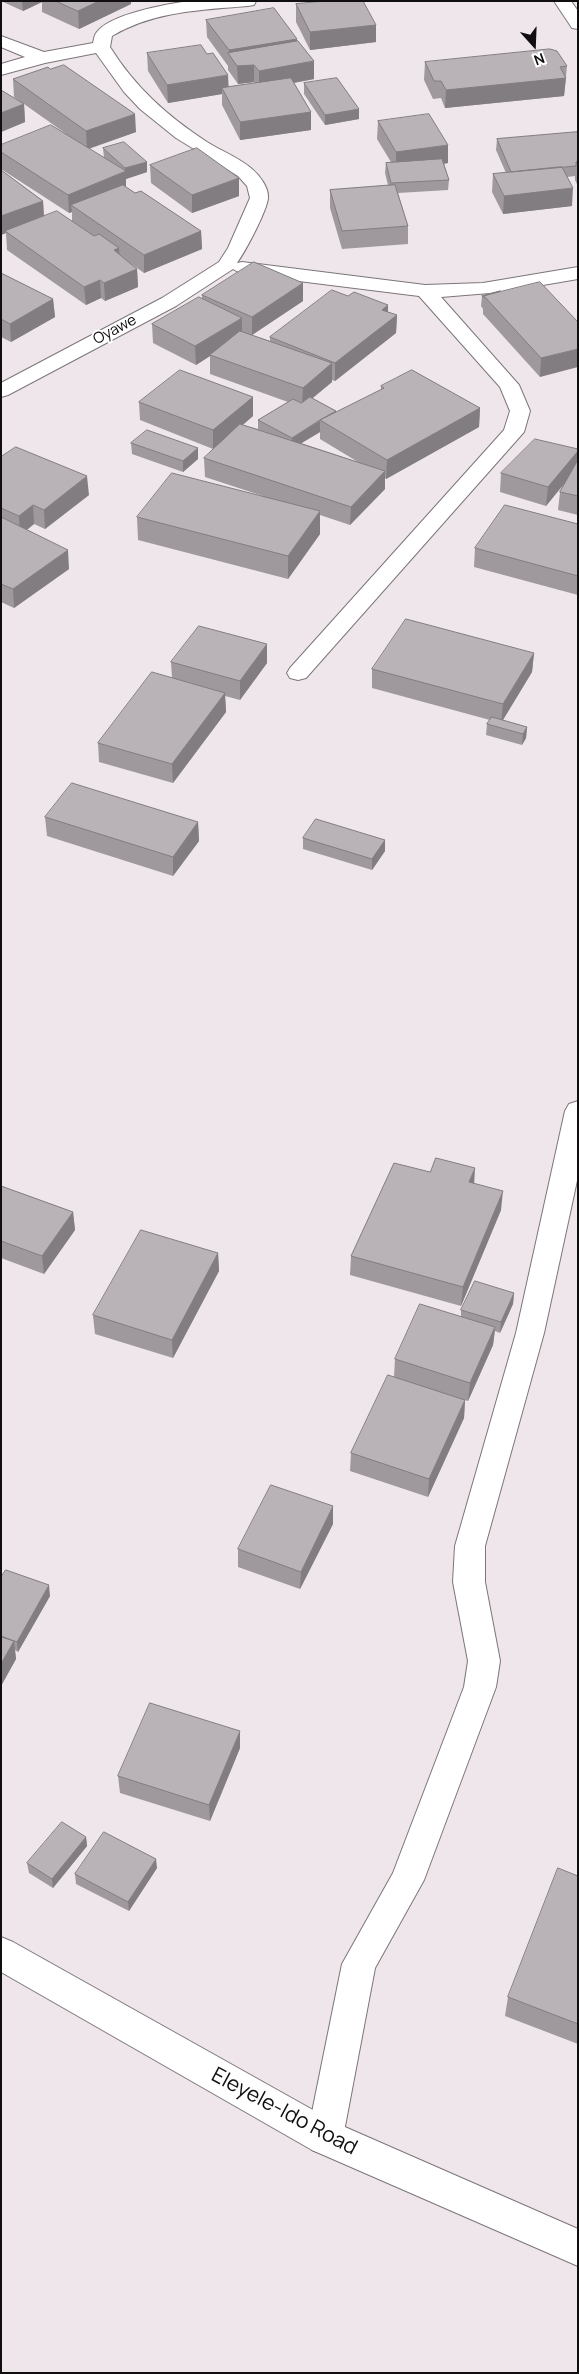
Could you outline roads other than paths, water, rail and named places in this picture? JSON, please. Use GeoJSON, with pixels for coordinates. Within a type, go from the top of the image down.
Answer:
{"type":"FeatureCollection","features":[{"type":"Feature","properties":{"kind":"street"},"geometry":{"type":"LineString","coordinates":[[248,1],[168,9],[136,16],[104,34],[101,47],[115,72],[156,116],[245,172],[256,186],[259,198],[238,248],[226,266],[424,291],[484,289],[578,273]]}},
{"type":"Feature","properties":{"kind":"street"},"geometry":{"type":"LineString","coordinates":[[562,1],[578,24]]}},
{"type":"Feature","properties":{"kind":"street"},"geometry":{"type":"LineString","coordinates":[[1,41],[42,58]]}},
{"type":"Feature","properties":{"kind":"street"},"geometry":{"type":"LineString","coordinates":[[1,70],[42,58],[101,47]]}},
{"type":"Feature","properties":{"kind":"street","name":"Oyawe"},"geometry":{"type":"LineString","coordinates":[[1,391],[169,302],[226,266]]}},
{"type":"Feature","properties":{"kind":"street"},"geometry":{"type":"LineString","coordinates":[[298,673],[514,432],[520,411],[509,385],[424,291]]}},
{"type":"Feature","properties":{"kind":"street"},"geometry":{"type":"LineString","coordinates":[[325,2137],[358,1964],[407,1880],[480,1687],[484,1661],[469,1582],[470,1546],[530,1333],[578,1111]]}},
{"type":"Feature","properties":{"kind":"street","name":"Eleyele-Ido Road"},"geometry":{"type":"LineString","coordinates":[[1,1953],[325,2137],[578,2248]]}}]}
